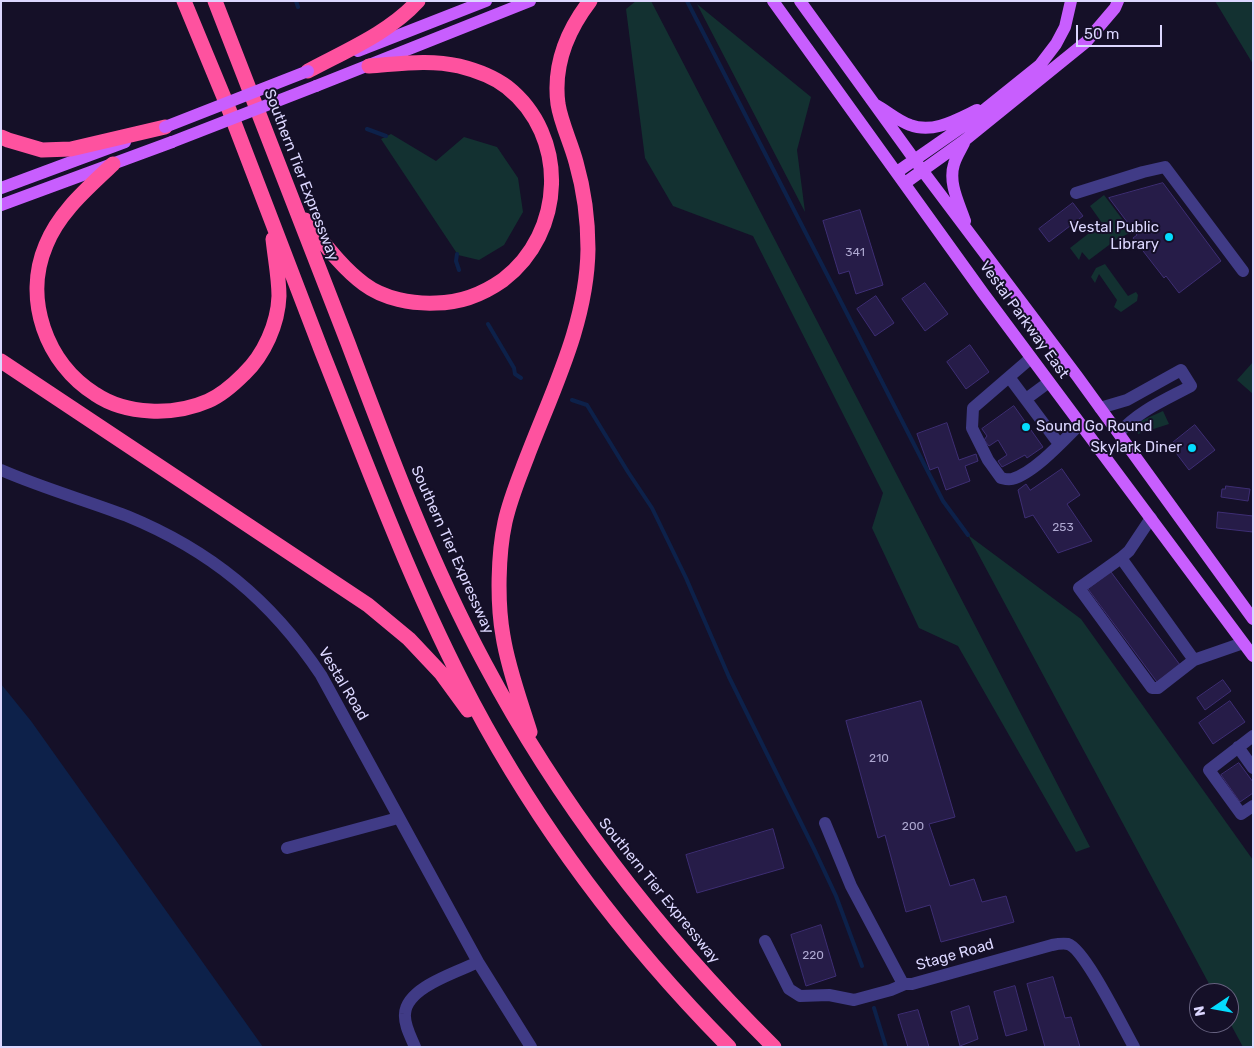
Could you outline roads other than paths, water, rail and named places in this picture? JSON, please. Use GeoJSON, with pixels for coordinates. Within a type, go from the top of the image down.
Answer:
{"type":"FeatureCollection","features":[{"type":"Feature","properties":{"kind":"highway"},"geometry":{"type":"LineString","coordinates":[[183,1],[229,111],[405,560],[432,621],[473,704],[514,774]]}},
{"type":"Feature","properties":{"kind":"highway"},"geometry":{"type":"LineString","coordinates":[[308,70],[384,29],[406,13],[418,1]]}},
{"type":"Feature","properties":{"kind":"highway"},"geometry":{"type":"LineString","coordinates":[[536,752],[509,663],[503,636],[500,609],[500,572],[505,523],[513,494],[572,345],[583,301],[588,250],[586,207],[576,164],[558,104],[557,70],[571,28],[590,1]]}},
{"type":"Feature","properties":{"kind":"highway","name":"Southern Tier Expressway"},"geometry":{"type":"LineString","coordinates":[[215,2],[404,487],[445,585],[484,663],[536,752],[576,815],[637,897],[696,967],[774,1047]]}},
{"type":"Feature","properties":{"kind":"highway"},"geometry":{"type":"LineString","coordinates":[[296,209],[332,253],[365,284],[392,298],[421,304],[447,303],[473,297],[491,288],[517,270],[539,239],[545,225],[551,194],[551,162],[542,134],[530,112],[518,97],[492,78],[460,66],[431,61],[369,66]]}},
{"type":"Feature","properties":{"kind":"highway"},"geometry":{"type":"LineString","coordinates":[[1,136],[8,140],[42,150],[71,148],[165,127]]}},
{"type":"Feature","properties":{"kind":"highway"},"geometry":{"type":"LineString","coordinates":[[113,164],[79,197],[60,220],[46,245],[38,272],[36,289],[40,319],[51,348],[68,372],[94,394],[110,402],[130,408],[158,411],[186,409],[209,401],[231,387],[252,367],[265,346],[276,317],[279,296],[271,220]]}},
{"type":"Feature","properties":{"kind":"highway"},"geometry":{"type":"LineString","coordinates":[[1,361],[368,605],[410,639],[441,673],[514,774],[577,867],[630,936],[687,1003],[729,1047]]}},
{"type":"Feature","properties":{"kind":"main road"},"geometry":{"type":"LineString","coordinates":[[1,188],[165,127],[486,1]]}},
{"type":"Feature","properties":{"kind":"main road"},"geometry":{"type":"LineString","coordinates":[[1,205],[172,142],[530,1]]}},
{"type":"Feature","properties":{"kind":"main road","name":"Vestal Parkway East"},"geometry":{"type":"LineString","coordinates":[[773,1],[1031,358],[1253,656]]}},
{"type":"Feature","properties":{"kind":"main road","name":"Vestal Parkway East"},"geometry":{"type":"LineString","coordinates":[[800,1],[871,102],[1119,433],[1253,619]]}},
{"type":"Feature","properties":{"kind":"main road"},"geometry":{"type":"LineString","coordinates":[[905,183],[918,166],[1040,65],[1056,44],[1065,27],[1070,1]]}},
{"type":"Feature","properties":{"kind":"main road"},"geometry":{"type":"LineString","coordinates":[[897,172],[918,166],[965,140],[1086,42],[1118,1]]}},
{"type":"Feature","properties":{"kind":"main road"},"geometry":{"type":"LineString","coordinates":[[871,102],[909,124],[921,128],[938,127],[999,98]]}},
{"type":"Feature","properties":{"kind":"main road"},"geometry":{"type":"LineString","coordinates":[[965,140],[954,163],[952,172],[954,189],[969,233]]}},
{"type":"Feature","properties":{"kind":"street"},"geometry":{"type":"LineString","coordinates":[[1076,193],[1165,167],[1243,271]]}},
{"type":"Feature","properties":{"kind":"street"},"geometry":{"type":"LineString","coordinates":[[1031,358],[973,408],[972,428],[988,460],[1000,478],[1010,480],[1023,474],[1056,448],[1080,424]]}},
{"type":"Feature","properties":{"kind":"street"},"geometry":{"type":"LineString","coordinates":[[1100,408],[1127,400],[1181,370],[1191,386],[1145,410],[1128,422],[1119,433]]}},
{"type":"Feature","properties":{"kind":"street"},"geometry":{"type":"LineString","coordinates":[[1009,377],[1026,399],[1056,448]]}},
{"type":"Feature","properties":{"kind":"street"},"geometry":{"type":"LineString","coordinates":[[1026,399],[1050,382]]}},
{"type":"Feature","properties":{"kind":"street","name":"Vestal Road"},"geometry":{"type":"LineString","coordinates":[[1,470],[126,516],[200,552],[247,588],[285,626],[321,675],[478,962],[531,1047]]}},
{"type":"Feature","properties":{"kind":"street"},"geometry":{"type":"LineString","coordinates":[[1151,518],[1129,551],[1080,586],[1080,592],[1152,688],[1158,688],[1194,660],[1243,643]]}},
{"type":"Feature","properties":{"kind":"street"},"geometry":{"type":"LineString","coordinates":[[1121,558],[1194,660]]}},
{"type":"Feature","properties":{"kind":"street"},"geometry":{"type":"LineString","coordinates":[[1252,738],[1240,750],[1210,770],[1241,814],[1253,806]]}},
{"type":"Feature","properties":{"kind":"street"},"geometry":{"type":"LineString","coordinates":[[1240,750],[1253,768]]}},
{"type":"Feature","properties":{"kind":"street"},"geometry":{"type":"LineString","coordinates":[[287,848],[398,818]]}},
{"type":"Feature","properties":{"kind":"street","name":"Stage Road"},"geometry":{"type":"LineString","coordinates":[[825,823],[851,886],[902,982],[912,984],[1052,945],[1067,944],[1075,949],[1088,964],[1134,1047]]}},
{"type":"Feature","properties":{"kind":"street"},"geometry":{"type":"LineString","coordinates":[[765,941],[789,989],[800,996],[829,995],[854,1000],[891,990],[905,984]]}},
{"type":"Feature","properties":{"kind":"street"},"geometry":{"type":"LineString","coordinates":[[415,1047],[407,1026],[405,1014],[408,1003],[417,992],[478,962]]}},
{"type":"Feature","properties":{"kind":"water"},"geometry":{"type":"Polygon","coordinates":[[[1,684],[31,721],[263,1047],[1,1047],[1,684]]]}},
{"type":"Feature","properties":{"kind":"waterway"},"geometry":{"type":"LineString","coordinates":[[296,1],[298,7]]}},
{"type":"Feature","properties":{"kind":"waterway"},"geometry":{"type":"LineString","coordinates":[[687,1],[943,501],[968,535]]}},
{"type":"Feature","properties":{"kind":"waterway"},"geometry":{"type":"LineString","coordinates":[[367,129],[386,136]]}},
{"type":"Feature","properties":{"kind":"waterway"},"geometry":{"type":"LineString","coordinates":[[457,254],[456,261],[459,270]]}},
{"type":"Feature","properties":{"kind":"waterway"},"geometry":{"type":"LineString","coordinates":[[488,324],[514,368],[515,374],[521,378]]}},
{"type":"Feature","properties":{"kind":"waterway"},"geometry":{"type":"LineString","coordinates":[[572,400],[587,405],[652,508],[686,578],[729,677],[836,896],[862,966]]}},
{"type":"Feature","properties":{"kind":"waterway"},"geometry":{"type":"LineString","coordinates":[[874,1008],[886,1047]]}},
{"type":"Feature","properties":{"kind":"place","name":"Vestal Public Library"},"geometry":{"type":"Point","coordinates":[1169,237]}},
{"type":"Feature","properties":{"kind":"place","name":"Sound Go Round"},"geometry":{"type":"Point","coordinates":[1026,427]}},
{"type":"Feature","properties":{"kind":"place","name":"Skylark Diner"},"geometry":{"type":"Point","coordinates":[1192,448]}}]}
